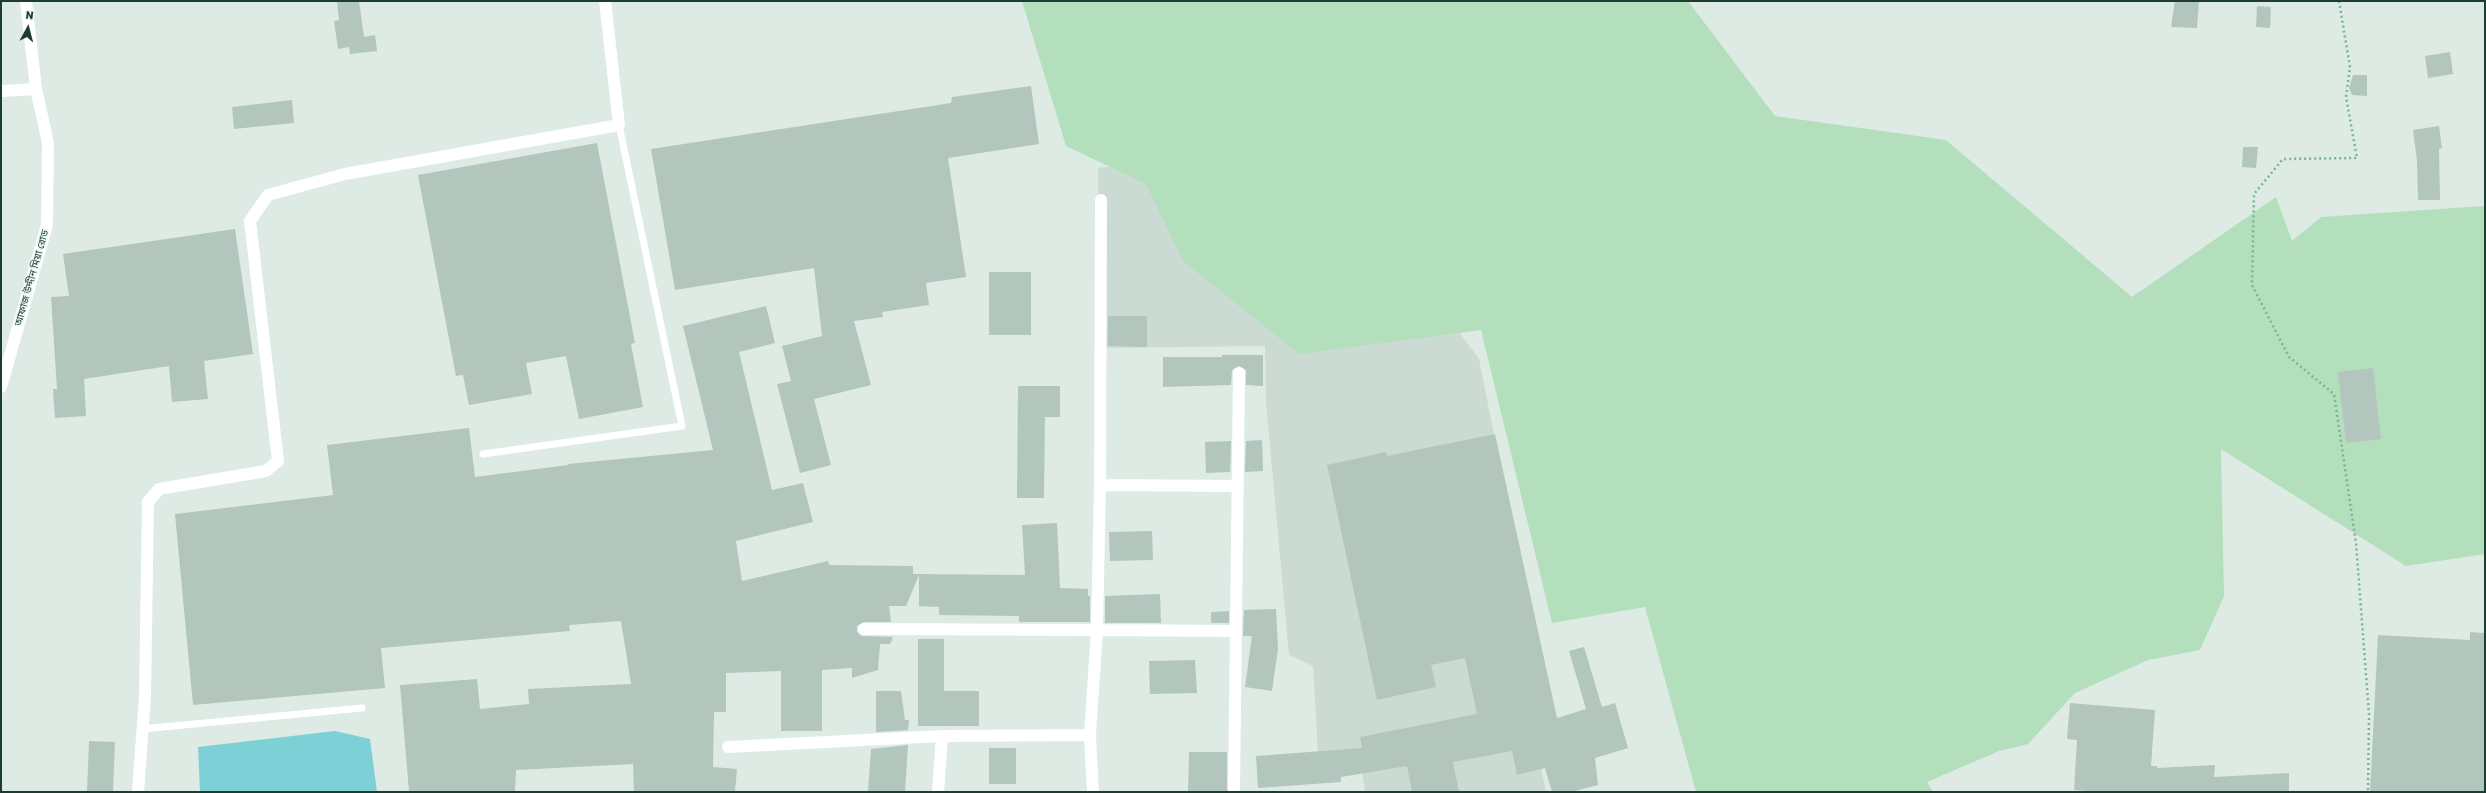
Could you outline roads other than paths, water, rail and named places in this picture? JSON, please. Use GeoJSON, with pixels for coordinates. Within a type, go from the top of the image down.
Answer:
{"type":"FeatureCollection","features":[{"type":"Feature","properties":{"kind":"street","name":"আফাজ উদ্দীন মিয়া রোড"},"geometry":{"type":"LineString","coordinates":[[1,388],[46,225],[48,143],[36,89],[26,1]]}},
{"type":"Feature","properties":{"kind":"street"},"geometry":{"type":"LineString","coordinates":[[138,792],[145,696],[148,502],[159,489],[266,471],[278,461],[250,221],[268,195],[345,174],[619,126],[605,1]]}},
{"type":"Feature","properties":{"kind":"street"},"geometry":{"type":"LineString","coordinates":[[1,91],[36,89]]}},
{"type":"Feature","properties":{"kind":"street"},"geometry":{"type":"LineString","coordinates":[[1093,792],[1090,735],[1097,630],[1100,485],[1101,200]]}},
{"type":"Feature","properties":{"kind":"street"},"geometry":{"type":"LineString","coordinates":[[1234,792],[1239,373]]}},
{"type":"Feature","properties":{"kind":"street"},"geometry":{"type":"LineString","coordinates":[[1100,485],[1238,486]]}},
{"type":"Feature","properties":{"kind":"street"},"geometry":{"type":"LineString","coordinates":[[864,629],[1236,631]]}},
{"type":"Feature","properties":{"kind":"street"},"geometry":{"type":"LineString","coordinates":[[728,747],[942,736],[1090,735]]}},
{"type":"Feature","properties":{"kind":"street"},"geometry":{"type":"LineString","coordinates":[[938,792],[942,736]]}},
{"type":"Feature","properties":{"kind":"lane"},"geometry":{"type":"LineString","coordinates":[[483,454],[682,426],[619,126]]}},
{"type":"Feature","properties":{"kind":"lane"},"geometry":{"type":"LineString","coordinates":[[142,729],[362,708]]}},
{"type":"Feature","properties":{"kind":"water"},"geometry":{"type":"Polygon","coordinates":[[[335,731],[370,739],[377,792],[200,792],[198,747],[335,731]]]}}]}
